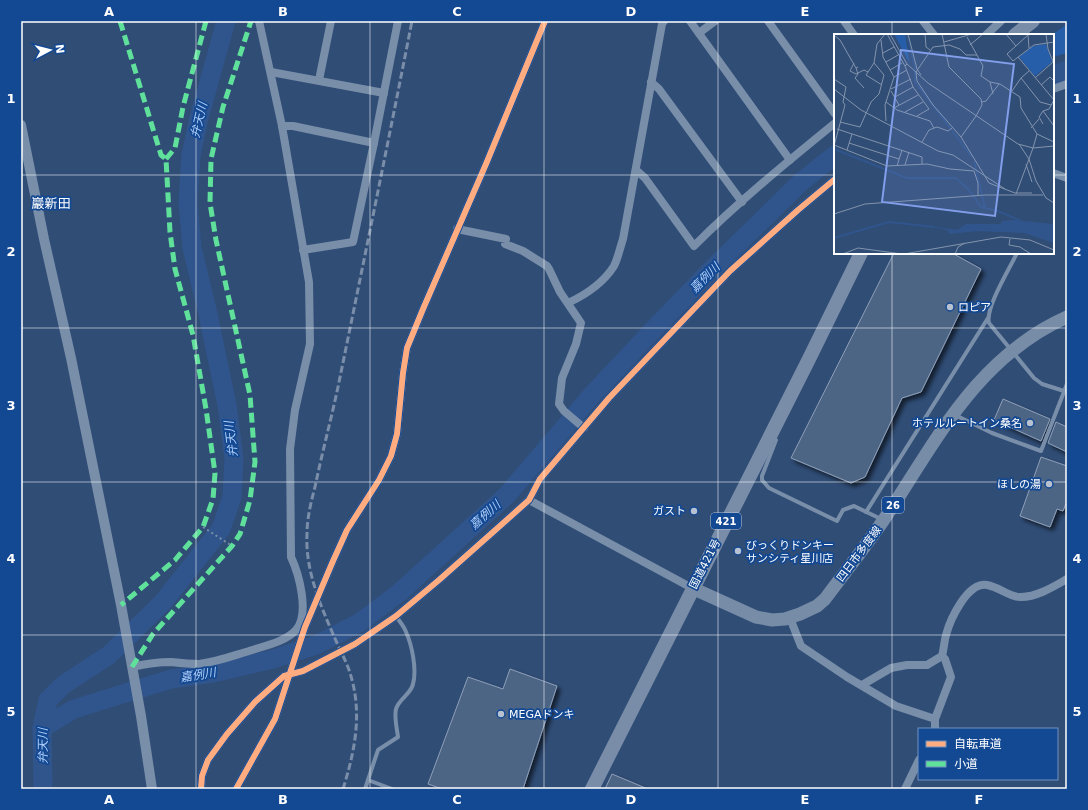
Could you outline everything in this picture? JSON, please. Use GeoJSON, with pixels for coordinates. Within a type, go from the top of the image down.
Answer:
{"type":"FeatureCollection","features":[{"type":"Feature","properties":{"kind":"highway"},"geometry":{"type":"LineString","coordinates":[[1016,34],[1033,21]]}},
{"type":"Feature","properties":{"kind":"highway","name":"国道421号"},"geometry":{"type":"LineString","coordinates":[[592,789],[861,254]]}},
{"type":"Feature","properties":{"kind":"main road","name":"四日市多度線"},"geometry":{"type":"LineString","coordinates":[[692,588],[756,617],[772,620],[790,618],[808,610],[825,599],[884,520],[953,414],[994,366],[1012,350],[1032,336],[1067,317]]}},
{"type":"Feature","properties":{"kind":"street"},"geometry":{"type":"LineString","coordinates":[[236,789],[275,719],[300,642],[302,626],[302,591],[291,557],[290,449],[295,410],[310,344],[309,282],[282,126],[259,21]]}},
{"type":"Feature","properties":{"kind":"street"},"geometry":{"type":"LineString","coordinates":[[319,80],[331,21]]}},
{"type":"Feature","properties":{"kind":"street"},"geometry":{"type":"LineString","coordinates":[[303,250],[353,242],[398,21]]}},
{"type":"Feature","properties":{"kind":"street"},"geometry":{"type":"LineString","coordinates":[[131,662],[144,664],[169,662],[198,664],[217,661],[278,640],[302,626],[348,530],[379,480],[391,456],[396,434],[407,348],[486,164],[545,21]]}},
{"type":"Feature","properties":{"kind":"street"},"geometry":{"type":"LineString","coordinates":[[568,303],[578,298],[601,281],[614,265],[623,239],[651,82],[662,24],[664,21]]}},
{"type":"Feature","properties":{"kind":"street"},"geometry":{"type":"LineString","coordinates":[[690,21],[790,160]]}},
{"type":"Feature","properties":{"kind":"street"},"geometry":{"type":"LineString","coordinates":[[699,33],[715,21]]}},
{"type":"Feature","properties":{"kind":"street"},"geometry":{"type":"LineString","coordinates":[[768,21],[834,113]]}},
{"type":"Feature","properties":{"kind":"street"},"geometry":{"type":"LineString","coordinates":[[844,21],[853,34]]}},
{"type":"Feature","properties":{"kind":"street"},"geometry":{"type":"LineString","coordinates":[[923,21],[933,34]]}},
{"type":"Feature","properties":{"kind":"street"},"geometry":{"type":"LineString","coordinates":[[987,34],[1001,21]]}},
{"type":"Feature","properties":{"kind":"street"},"geometry":{"type":"LineString","coordinates":[[271,72],[384,93]]}},
{"type":"Feature","properties":{"kind":"street"},"geometry":{"type":"LineString","coordinates":[[651,82],[659,89],[742,202]]}},
{"type":"Feature","properties":{"kind":"street"},"geometry":{"type":"LineString","coordinates":[[1054,89],[1067,84]]}},
{"type":"Feature","properties":{"kind":"street"},"geometry":{"type":"LineString","coordinates":[[636,170],[645,178],[694,246],[790,160],[834,124]]}},
{"type":"Feature","properties":{"kind":"street"},"geometry":{"type":"LineString","coordinates":[[21,126],[44,239],[71,358],[121,605],[141,716],[152,789]]}},
{"type":"Feature","properties":{"kind":"street"},"geometry":{"type":"LineString","coordinates":[[282,126],[293,126],[374,142]]}},
{"type":"Feature","properties":{"kind":"street"},"geometry":{"type":"LineString","coordinates":[[1054,175],[1067,178]]}},
{"type":"Feature","properties":{"kind":"street"},"geometry":{"type":"LineString","coordinates":[[201,789],[202,776],[208,760],[227,734],[255,702],[291,671],[303,671],[355,644],[396,616],[529,500],[540,480],[582,426],[730,271],[834,180]]}},
{"type":"Feature","properties":{"kind":"street"},"geometry":{"type":"LineString","coordinates":[[457,229],[506,239],[505,244],[523,251],[550,269],[560,292],[581,324],[576,344],[562,378],[559,404],[564,411],[582,426]]}},
{"type":"Feature","properties":{"kind":"street"},"geometry":{"type":"LineString","coordinates":[[529,500],[692,588]]}},
{"type":"Feature","properties":{"kind":"street"},"geometry":{"type":"LineString","coordinates":[[935,728],[935,719],[951,677],[945,659],[942,656],[946,635],[960,602],[978,587],[985,585],[1000,589],[1014,597],[1021,597],[1042,592],[1067,579]]}},
{"type":"Feature","properties":{"kind":"street"},"geometry":{"type":"LineString","coordinates":[[790,618],[801,646],[847,677],[896,706],[935,719]]}},
{"type":"Feature","properties":{"kind":"street"},"geometry":{"type":"LineString","coordinates":[[862,685],[891,668],[907,665],[927,665],[942,656]]}},
{"type":"Feature","properties":{"kind":"street"},"geometry":{"type":"LineString","coordinates":[[905,789],[918,762]]}},
{"type":"Feature","properties":{"kind":"lane"},"geometry":{"type":"LineString","coordinates":[[866,512],[988,318],[992,304],[1017,254]]}},
{"type":"Feature","properties":{"kind":"lane"},"geometry":{"type":"LineString","coordinates":[[988,318],[989,323],[1034,378],[1042,384],[1064,391]]}},
{"type":"Feature","properties":{"kind":"lane"},"geometry":{"type":"LineString","coordinates":[[953,414],[992,433],[1041,451],[1067,384]]}},
{"type":"Feature","properties":{"kind":"lane"},"geometry":{"type":"LineString","coordinates":[[770,434],[776,440],[762,476],[762,480],[769,488],[836,521],[842,510],[854,506],[884,520]]}},
{"type":"Feature","properties":{"kind":"lane"},"geometry":{"type":"LineString","coordinates":[[365,789],[378,750],[398,737],[396,710],[399,704],[410,692],[413,684],[414,669],[412,651],[406,632],[396,616]]}},
{"type":"Feature","properties":{"kind":"lane"},"geometry":{"type":"LineString","coordinates":[[368,780],[392,789]]}},
{"type":"Feature","properties":{"kind":"path"},"geometry":{"type":"LineString","coordinates":[[203,527],[232,546]]}},
{"type":"Feature","properties":{"kind":"shaded area"},"geometry":{"type":"Polygon","coordinates":[[[1067,24],[1067,53],[1054,57],[1053,34],[1067,24]]]}},
{"type":"Feature","properties":{"kind":"building"},"geometry":{"type":"Polygon","coordinates":[[[893,254],[954,254],[981,269],[921,392],[902,398],[865,477],[851,483],[791,458],[893,254]]]}},
{"type":"Feature","properties":{"kind":"building","name":"ホテルルートイン桑名"},"geometry":{"type":"Polygon","coordinates":[[[1003,399],[1050,419],[1041,441],[994,420],[1003,399]]]}},
{"type":"Feature","properties":{"kind":"building"},"geometry":{"type":"Polygon","coordinates":[[[1056,422],[1067,427],[1067,452],[1048,443],[1056,422]]]}},
{"type":"Feature","properties":{"kind":"building","name":"ほしの湯"},"geometry":{"type":"Polygon","coordinates":[[[1041,457],[1067,466],[1067,501],[1063,511],[1057,509],[1050,527],[1020,516],[1041,457]]]}},
{"type":"Feature","properties":{"kind":"building","name":"MEGAドンキ"},"geometry":{"type":"Polygon","coordinates":[[[510,669],[557,686],[523,789],[442,789],[428,784],[468,677],[503,689],[510,669]]]}},
{"type":"Feature","properties":{"kind":"building"},"geometry":{"type":"Polygon","coordinates":[[[612,774],[648,789],[605,789],[612,774]]]}},
{"type":"Feature","properties":{"kind":"waterway","name":"弁天川"},"geometry":{"type":"LineString","coordinates":[[43,789],[42,728],[48,700],[63,685],[109,655],[163,602],[221,529],[232,497],[234,459],[227,405],[192,248],[188,202],[191,155],[199,118],[226,21]]}},
{"type":"Feature","properties":{"kind":"waterway","name":"嘉例川"},"geometry":{"type":"LineString","coordinates":[[1054,75],[1067,70]]}},
{"type":"Feature","properties":{"kind":"waterway","name":"嘉例川"},"geometry":{"type":"LineString","coordinates":[[42,728],[74,709],[171,679],[213,673],[273,659],[316,645],[359,623],[399,593],[507,495],[592,395],[653,330],[710,271],[801,182],[834,156]]}},
{"type":"Feature","properties":{"kind":"railway"},"geometry":{"type":"LineString","coordinates":[[343,789],[355,735],[355,694],[346,662],[326,617],[312,576],[307,548],[308,522],[338,387],[412,21]]}},
{"type":"Feature","properties":{"kind":"marked path"},"geometry":{"type":"LineString","coordinates":[[120,21],[161,155],[166,159],[170,232],[175,269],[193,335],[215,473],[213,499],[203,527],[175,560],[121,605]]}},
{"type":"Feature","properties":{"kind":"marked path"},"geometry":{"type":"LineString","coordinates":[[166,159],[175,148],[183,107],[206,21]]}},
{"type":"Feature","properties":{"kind":"marked path"},"geometry":{"type":"LineString","coordinates":[[132,667],[153,634],[232,546],[240,534],[250,500],[255,462],[250,395],[216,240],[210,203],[211,159],[223,107],[251,21]]}},
{"type":"Feature","properties":{"kind":"cycle path"},"geometry":{"type":"LineString","coordinates":[[236,789],[275,719],[305,627],[347,530],[379,480],[391,456],[397,434],[407,348],[486,164],[545,21]]}},
{"type":"Feature","properties":{"kind":"cycle path"},"geometry":{"type":"LineString","coordinates":[[201,789],[202,776],[208,760],[227,734],[255,702],[284,676],[303,671],[355,644],[396,616],[529,500],[540,479],[609,398],[730,271],[834,180]]}},
{"type":"Feature","properties":{"kind":"place","name":"ロピア"},"geometry":{"type":"Point","coordinates":[950,307]}},
{"type":"Feature","properties":{"kind":"place","name":"ホテルルートイン桑名"},"geometry":{"type":"Point","coordinates":[1030,423]}},
{"type":"Feature","properties":{"kind":"place","name":"ほしの湯"},"geometry":{"type":"Point","coordinates":[1049,484]}},
{"type":"Feature","properties":{"kind":"place","name":"ガスト"},"geometry":{"type":"Point","coordinates":[694,511]}},
{"type":"Feature","properties":{"kind":"place","name":"びっくりドンキー サンシティ星川店"},"geometry":{"type":"Point","coordinates":[738,551]}},
{"type":"Feature","properties":{"kind":"place","name":"MEGAドンキ"},"geometry":{"type":"Point","coordinates":[501,714]}},
{"type":"Feature","properties":{"kind":"district","name":"巖新田"},"geometry":{"type":"Point","coordinates":[51,203]}}]}
